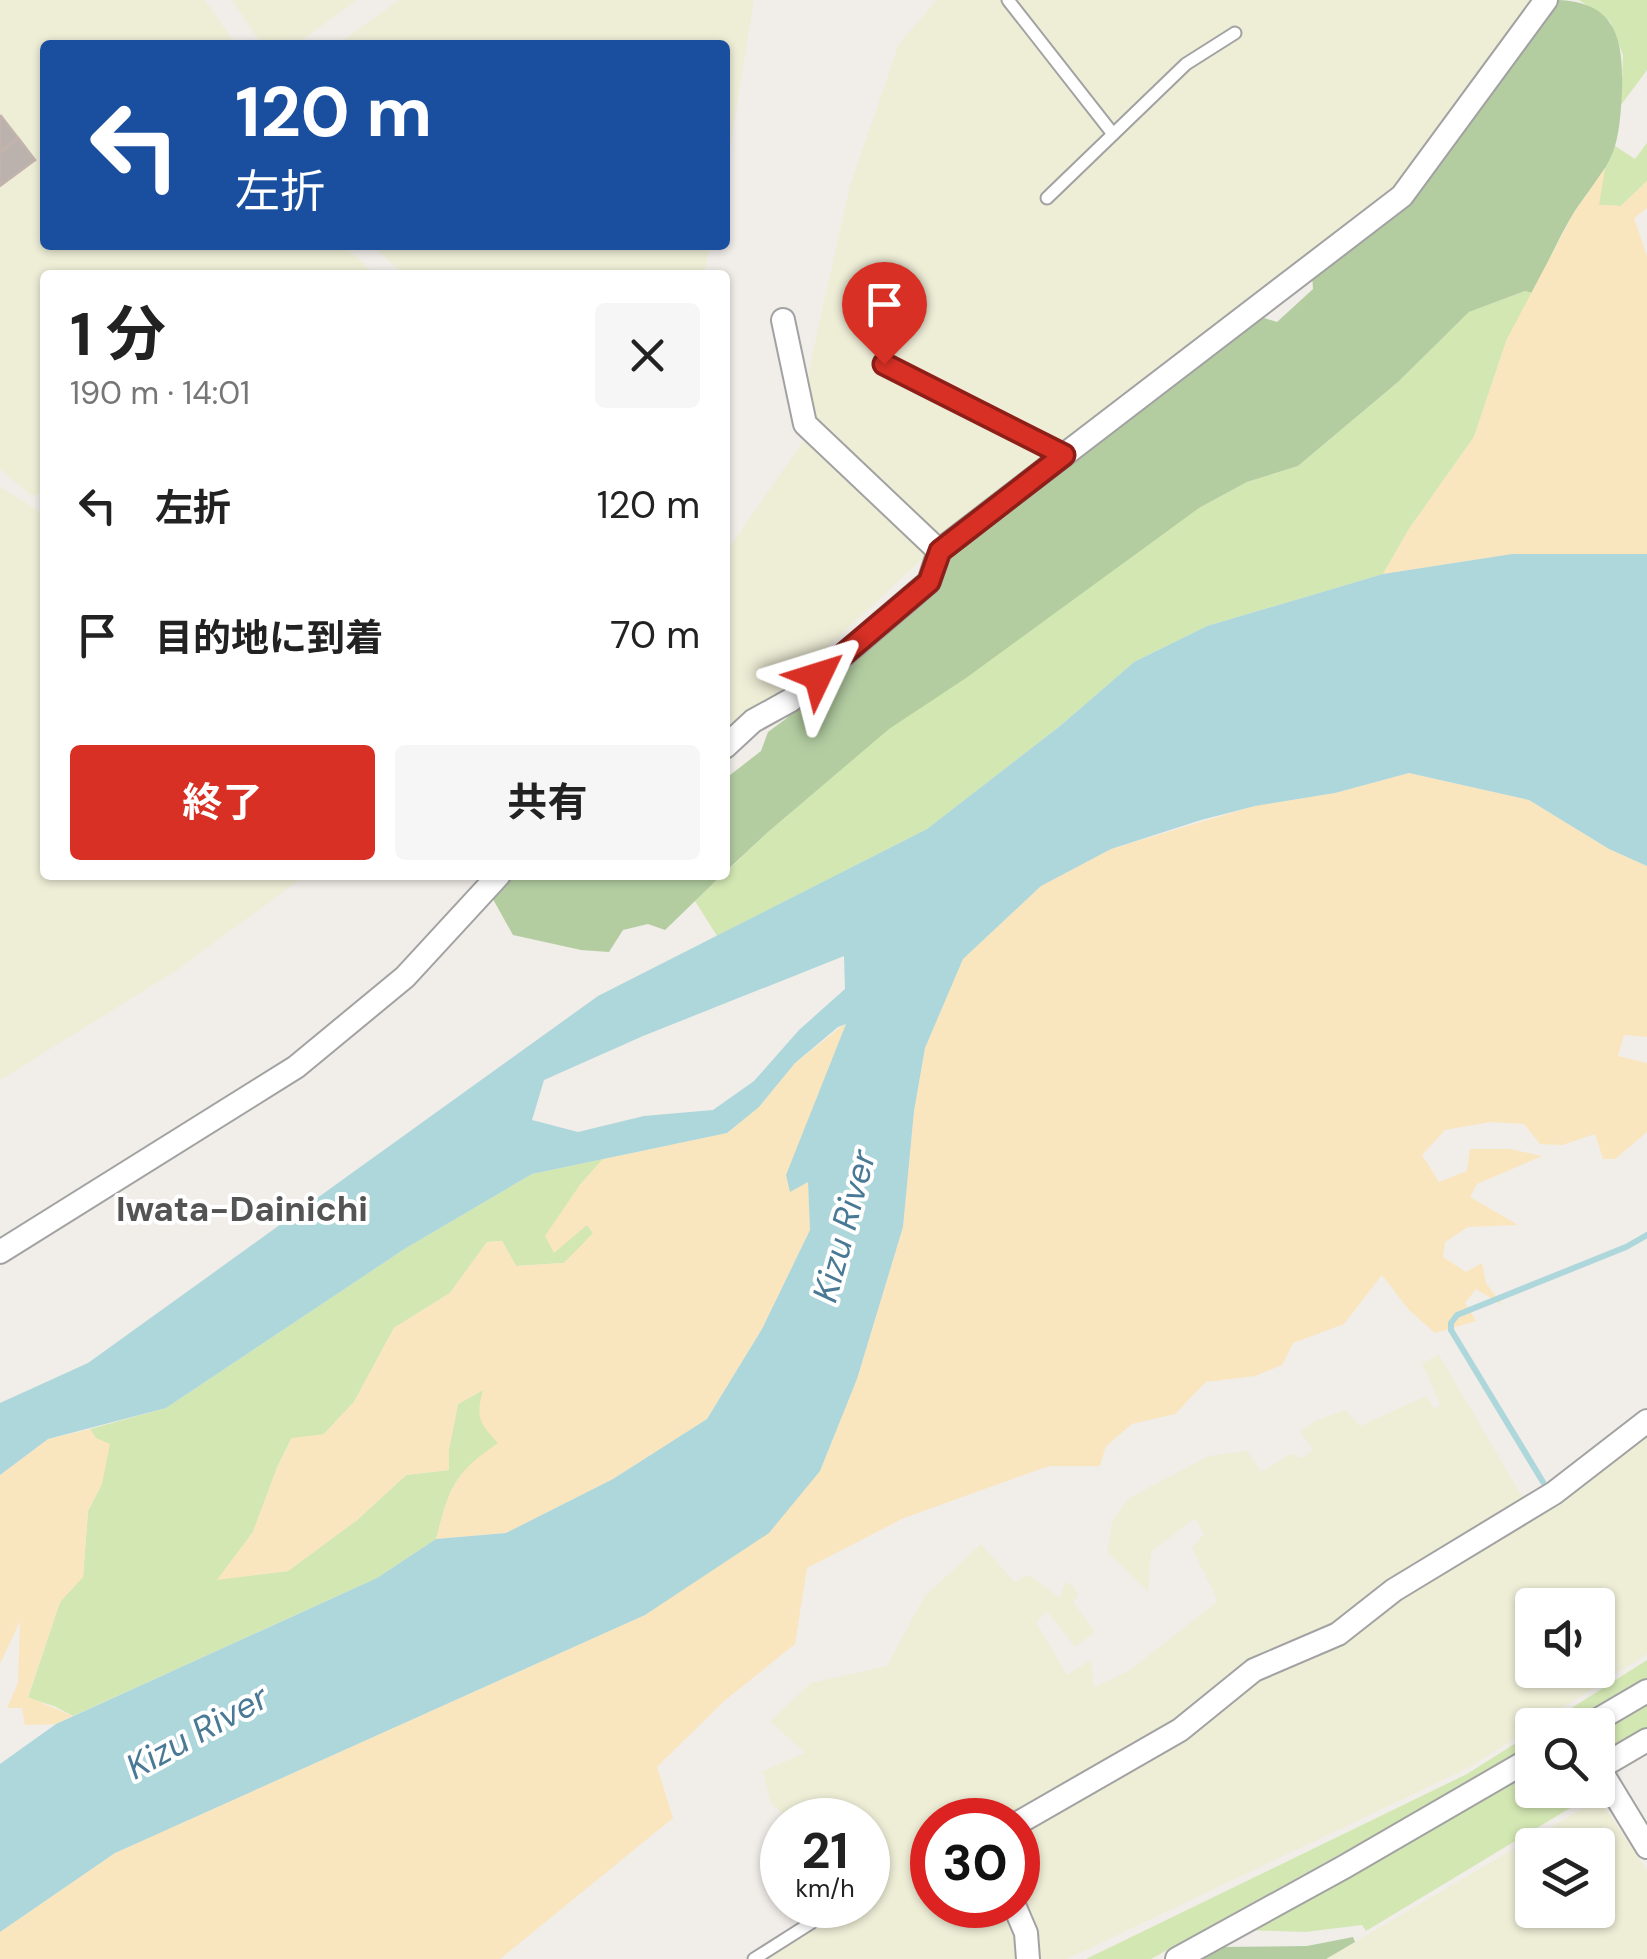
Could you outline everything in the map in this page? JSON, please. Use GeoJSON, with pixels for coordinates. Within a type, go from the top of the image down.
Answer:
{"type":"FeatureCollection","features":[{"type":"Feature","properties":{"kind":"street"},"geometry":{"type":"LineString","coordinates":[[730,742],[752,720],[791,700],[929,582],[940,551],[1402,196],[1546,0]]}},
{"type":"Feature","properties":{"kind":"street"},"geometry":{"type":"LineString","coordinates":[[782,320],[805,424],[940,551]]}},
{"type":"Feature","properties":{"kind":"street"},"geometry":{"type":"LineString","coordinates":[[0,1252],[296,1067],[405,977],[494,880]]}},
{"type":"Feature","properties":{"kind":"street"},"geometry":{"type":"LineString","coordinates":[[1040,1810],[1180,1730],[1254,1670],[1338,1634],[1394,1590],[1554,1492],[1647,1421]]}},
{"type":"Feature","properties":{"kind":"street"},"geometry":{"type":"LineString","coordinates":[[1615,1710],[1647,1691]]}},
{"type":"Feature","properties":{"kind":"street"},"geometry":{"type":"LineString","coordinates":[[1647,1740],[1599,1768],[1647,1846]]}},
{"type":"Feature","properties":{"kind":"street"},"geometry":{"type":"LineString","coordinates":[[1177,1959],[1515,1768]]}},
{"type":"Feature","properties":{"kind":"street"},"geometry":{"type":"LineString","coordinates":[[1024,1928],[1028,1959]]}},
{"type":"Feature","properties":{"kind":"lane"},"geometry":{"type":"LineString","coordinates":[[1008,0],[1113,134]]}},
{"type":"Feature","properties":{"kind":"lane"},"geometry":{"type":"LineString","coordinates":[[1046,198],[1186,64],[1235,34]]}},
{"type":"Feature","properties":{"kind":"lane"},"geometry":{"type":"LineString","coordinates":[[884,364],[1064,455]]}},
{"type":"Feature","properties":{"kind":"lane"},"geometry":{"type":"LineString","coordinates":[[754,1959],[802,1928]]}},
{"type":"Feature","properties":{"kind":"green space"},"geometry":{"type":"Polygon","coordinates":[[[0,0],[205,0],[233,40],[40,40],[40,250],[348,250],[370,270],[40,270],[40,494],[32,496],[0,469],[0,0]]]}},
{"type":"Feature","properties":{"kind":"green space"},"geometry":{"type":"Polygon","coordinates":[[[232,0],[357,0],[302,40],[259,40],[232,0]]]}},
{"type":"Feature","properties":{"kind":"green space"},"geometry":{"type":"Polygon","coordinates":[[[399,0],[754,0],[730,148],[730,40],[344,40],[399,0]]]}},
{"type":"Feature","properties":{"kind":"green space"},"geometry":{"type":"Polygon","coordinates":[[[937,0],[1538,0],[1428,159],[933,549],[730,737],[730,547],[804,440],[809,370],[850,186],[899,44],[937,0]]]}},
{"type":"Feature","properties":{"kind":"green space"},"geometry":{"type":"Polygon","coordinates":[[[1553,0],[1591,7],[1603,15],[1618,39],[1621,55],[1618,133],[1603,172],[1569,221],[1533,293],[1525,291],[1469,312],[1398,382],[1298,466],[1247,482],[1199,508],[966,678],[889,729],[730,867],[730,775],[761,751],[768,732],[787,718],[802,684],[936,561],[1258,316],[1277,322],[1313,289],[1312,273],[1408,201],[1553,0]]]}},
{"type":"Feature","properties":{"kind":"green space"},"geometry":{"type":"Polygon","coordinates":[[[1579,0],[1647,0],[1647,70],[1621,105],[1623,55],[1610,21],[1579,0]]]}},
{"type":"Feature","properties":{"kind":"green space"},"geometry":{"type":"Polygon","coordinates":[[[1647,143],[1647,181],[1621,206],[1598,205],[1605,168],[1615,146],[1635,159],[1647,143]]]}},
{"type":"Feature","properties":{"kind":"green space"},"geometry":{"type":"Polygon","coordinates":[[[377,250],[709,250],[705,270],[399,270],[377,250]]]}},
{"type":"Feature","properties":{"kind":"green space"},"geometry":{"type":"Polygon","coordinates":[[[1525,291],[1533,293],[1507,339],[1474,437],[1409,529],[1383,574],[1207,626],[1134,662],[1060,726],[927,829],[717,936],[695,901],[717,880],[730,880],[730,868],[889,728],[1199,508],[1247,482],[1298,466],[1398,382],[1469,312],[1525,291]]]}},
{"type":"Feature","properties":{"kind":"green space"},"geometry":{"type":"Polygon","coordinates":[[[0,487],[40,512],[40,880],[299,880],[174,972],[0,1080],[0,487]]]}},
{"type":"Feature","properties":{"kind":"green space"},"geometry":{"type":"Polygon","coordinates":[[[497,880],[717,880],[665,930],[648,924],[623,930],[609,952],[513,935],[489,892],[497,880]]]}},
{"type":"Feature","properties":{"kind":"green space"},"geometry":{"type":"Polygon","coordinates":[[[603,1159],[579,1186],[587,1225],[594,1234],[564,1263],[516,1266],[502,1241],[487,1242],[450,1293],[394,1328],[354,1402],[323,1435],[291,1439],[253,1532],[218,1579],[288,1571],[357,1520],[406,1475],[448,1470],[458,1404],[485,1389],[499,1443],[472,1464],[456,1483],[436,1539],[377,1578],[73,1716],[28,1698],[60,1602],[83,1577],[88,1511],[102,1484],[96,1438],[90,1429],[166,1408],[406,1248],[532,1174],[603,1159]]]}},
{"type":"Feature","properties":{"kind":"green space"},"geometry":{"type":"Polygon","coordinates":[[[1439,1355],[1530,1510],[1647,1421],[1647,1654],[1615,1674],[1615,1588],[1515,1588],[1515,1688],[1594,1688],[1562,1708],[1515,1708],[1515,1738],[1470,1767],[1067,1959],[757,1959],[818,1928],[890,1928],[890,1798],[770,1798],[763,1771],[805,1753],[770,1721],[811,1683],[887,1666],[924,1597],[981,1544],[1014,1582],[1029,1575],[1060,1598],[1065,1582],[1074,1587],[1078,1595],[1073,1602],[1095,1632],[1075,1647],[1047,1611],[1036,1622],[1067,1675],[1089,1661],[1094,1687],[1129,1671],[1218,1601],[1192,1548],[1204,1534],[1195,1518],[1151,1552],[1148,1591],[1108,1553],[1112,1521],[1129,1498],[1209,1456],[1247,1451],[1261,1472],[1290,1454],[1303,1458],[1313,1449],[1300,1432],[1315,1421],[1345,1410],[1360,1426],[1426,1396],[1435,1410],[1440,1404],[1422,1363],[1439,1355]]]}},
{"type":"Feature","properties":{"kind":"green space"},"geometry":{"type":"Polygon","coordinates":[[[1647,1660],[1647,1683],[1604,1708],[1572,1708],[1603,1688],[1615,1688],[1615,1680],[1647,1660]]]}},
{"type":"Feature","properties":{"kind":"green space"},"geometry":{"type":"Polygon","coordinates":[[[1647,1703],[1647,1730],[1615,1749],[1615,1721],[1647,1703]]]}},
{"type":"Feature","properties":{"kind":"green space"},"geometry":{"type":"Polygon","coordinates":[[[1515,1744],[1515,1757],[1151,1959],[1086,1959],[1467,1774],[1515,1744]]]}},
{"type":"Feature","properties":{"kind":"green space"},"geometry":{"type":"Polygon","coordinates":[[[1515,1778],[1515,1808],[1570,1808],[1537,1828],[1515,1828],[1515,1841],[1366,1931],[1362,1925],[1305,1932],[1245,1930],[1515,1778]]]}},
{"type":"Feature","properties":{"kind":"green space"},"geometry":{"type":"Polygon","coordinates":[[[1584,1808],[1605,1808],[1647,1870],[1647,1959],[1326,1959],[1515,1848],[1515,1928],[1615,1928],[1615,1828],[1550,1828],[1584,1808]]]}},
{"type":"Feature","properties":{"kind":"green space"},"geometry":{"type":"Polygon","coordinates":[[[1353,1937],[1355,1942],[1326,1959],[1196,1959],[1217,1947],[1307,1946],[1353,1937]]]}},
{"type":"Feature","properties":{"kind":"sand"},"geometry":{"type":"Polygon","coordinates":[[[1605,168],[1599,205],[1621,206],[1647,181],[1647,208],[1634,218],[1647,256],[1647,554],[1512,554],[1383,574],[1409,529],[1474,437],[1507,339],[1573,214],[1605,168]]]}},
{"type":"Feature","properties":{"kind":"sand"},"geometry":{"type":"Polygon","coordinates":[[[1409,773],[1529,800],[1609,849],[1647,866],[1647,1037],[1624,1035],[1618,1056],[1647,1063],[1647,1132],[1615,1159],[1603,1159],[1595,1134],[1562,1145],[1540,1144],[1524,1124],[1490,1122],[1445,1130],[1422,1155],[1439,1182],[1467,1171],[1470,1149],[1510,1149],[1542,1156],[1477,1184],[1470,1197],[1518,1225],[1468,1227],[1445,1242],[1443,1257],[1466,1272],[1482,1263],[1486,1283],[1502,1305],[1476,1289],[1465,1303],[1476,1321],[1435,1333],[1409,1310],[1382,1275],[1344,1324],[1293,1343],[1282,1365],[1255,1376],[1206,1382],[1175,1414],[1132,1424],[1106,1446],[1100,1466],[1049,1466],[904,1518],[807,1568],[795,1644],[723,1702],[657,1767],[673,1818],[500,1959],[0,1959],[0,1932],[115,1853],[645,1615],[820,1471],[857,1379],[903,1227],[914,1111],[925,1048],[963,959],[1041,886],[1111,849],[1254,806],[1335,793],[1409,773]]]}},
{"type":"Feature","properties":{"kind":"sand"},"geometry":{"type":"Polygon","coordinates":[[[846,1023],[808,1179],[810,1230],[762,1329],[707,1419],[613,1479],[506,1533],[436,1539],[455,1483],[471,1464],[498,1443],[480,1419],[483,1390],[458,1404],[449,1470],[406,1475],[357,1520],[288,1571],[217,1580],[253,1532],[292,1438],[324,1434],[354,1402],[394,1328],[450,1293],[487,1242],[502,1241],[516,1266],[564,1263],[593,1233],[587,1225],[554,1253],[545,1236],[603,1159],[727,1133],[759,1107],[795,1063],[846,1023]]]}},
{"type":"Feature","properties":{"kind":"sand"},"geometry":{"type":"Polygon","coordinates":[[[90,1429],[96,1438],[110,1444],[102,1484],[88,1511],[83,1577],[60,1602],[28,1697],[73,1716],[56,1724],[25,1725],[22,1708],[7,1708],[18,1683],[20,1621],[0,1664],[0,1475],[48,1439],[90,1429]]]}},
{"type":"Feature","properties":{"kind":"water","name":"Kizu River"},"geometry":{"type":"Polygon","coordinates":[[[1512,554],[1647,554],[1647,866],[1609,849],[1529,800],[1409,773],[1335,793],[1255,806],[1201,820],[1111,849],[1041,886],[963,959],[925,1048],[914,1111],[903,1227],[857,1379],[820,1471],[769,1533],[645,1615],[115,1853],[0,1932],[0,1764],[56,1724],[377,1578],[436,1539],[506,1533],[613,1479],[707,1419],[762,1329],[810,1230],[808,1182],[790,1192],[786,1175],[846,1024],[795,1063],[759,1107],[727,1133],[532,1174],[406,1248],[166,1408],[48,1439],[0,1475],[0,1403],[88,1363],[598,996],[927,829],[1060,726],[1134,662],[1207,626],[1383,574],[1512,554]],[[844,956],[643,1036],[544,1080],[532,1120],[578,1132],[644,1116],[713,1110],[754,1081],[799,1030],[845,989],[844,956]]]}},
{"type":"Feature","properties":{"kind":"building"},"geometry":{"type":"Polygon","coordinates":[[[0,117],[18,138],[0,151],[0,117]]]}},
{"type":"Feature","properties":{"kind":"building"},"geometry":{"type":"Polygon","coordinates":[[[19,139],[35,160],[0,186],[0,153],[19,139]]]}},
{"type":"Feature","properties":{"kind":"waterway"},"geometry":{"type":"LineString","coordinates":[[1543,1482],[1451,1330],[1451,1323],[1457,1315],[1647,1235]]}},
{"type":"Feature","properties":{"kind":"district","name":"Iwata-Dainichi"},"geometry":{"type":"Point","coordinates":[242,1209]}},
{"type":"Feature","properties":{"kind":"route"},"geometry":{"type":"LineString","coordinates":[[818,676],[929,582],[940,551],[1064,455],[884,364]]}}]}
